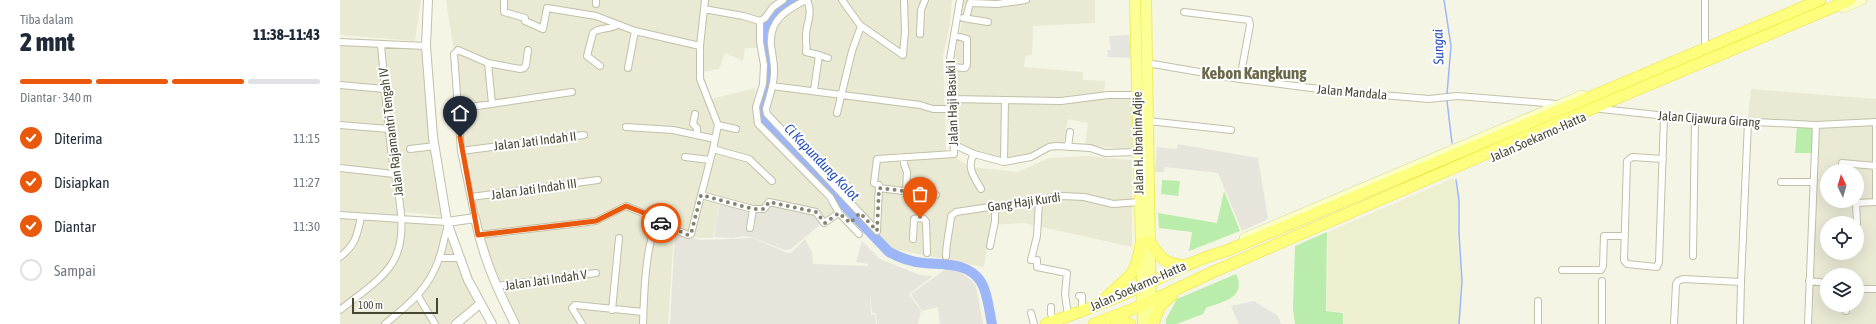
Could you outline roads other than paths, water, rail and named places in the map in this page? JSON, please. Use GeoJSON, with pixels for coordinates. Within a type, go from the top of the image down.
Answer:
{"type":"FeatureCollection","features":[{"type":"Feature","properties":{"kind":"highway","name":"Jalan Soekarno-Hatta"},"geometry":{"type":"LineString","coordinates":[[1050,322],[1102,303],[1208,256],[1226,251],[1618,82],[1777,16],[1820,0]]}},
{"type":"Feature","properties":{"kind":"highway","name":"Jalan Soekarno-Hatta"},"geometry":{"type":"LineString","coordinates":[[1094,324],[1147,303],[1213,272],[1527,136],[1850,0]]}},
{"type":"Feature","properties":{"kind":"highway"},"geometry":{"type":"LineString","coordinates":[[1102,303],[1113,291],[1131,276],[1138,262],[1145,241],[1162,260],[1185,266]]}},
{"type":"Feature","properties":{"kind":"highway"},"geometry":{"type":"LineString","coordinates":[[1152,324],[1160,306],[1167,298],[1191,283]]}},
{"type":"Feature","properties":{"kind":"highway"},"geometry":{"type":"LineString","coordinates":[[1108,318],[1122,320],[1130,324]]}},
{"type":"Feature","properties":{"kind":"main road","name":"Jalan H. Ibrahim Adjie"},"geometry":{"type":"LineString","coordinates":[[1135,0],[1140,202],[1145,241]]}},
{"type":"Feature","properties":{"kind":"main road","name":"Jalan H. Ibrahim Adjie"},"geometry":{"type":"LineString","coordinates":[[1146,0],[1148,121],[1145,241],[1147,303]]}},
{"type":"Feature","properties":{"kind":"main road","name":"Jalan Soekarno-Hatta"},"geometry":{"type":"LineString","coordinates":[[1208,256],[1283,220],[1559,104],[1618,82],[1705,43],[1777,16],[1810,0]]}},
{"type":"Feature","properties":{"kind":"main road","name":"Jalan Soekarno-Hatta"},"geometry":{"type":"LineString","coordinates":[[1213,272],[1230,268],[1601,109],[1862,0]]}},
{"type":"Feature","properties":{"kind":"main road"},"geometry":{"type":"LineString","coordinates":[[1143,324],[1147,303]]}},
{"type":"Feature","properties":{"kind":"main road"},"geometry":{"type":"LineString","coordinates":[[1147,303],[1152,324]]}},
{"type":"Feature","properties":{"kind":"street"},"geometry":{"type":"LineString","coordinates":[[428,0],[426,46],[435,146],[447,224],[459,258],[480,304],[492,324]]}},
{"type":"Feature","properties":{"kind":"street"},"geometry":{"type":"LineString","coordinates":[[504,0],[504,12],[525,18],[525,21],[543,29],[547,8],[588,14],[607,19],[617,25],[635,31],[700,46]]}},
{"type":"Feature","properties":{"kind":"street"},"geometry":{"type":"LineString","coordinates":[[478,235],[596,221],[626,206],[644,213],[658,222],[688,235],[692,233],[718,125],[700,79],[700,46],[704,0]]}},
{"type":"Feature","properties":{"kind":"street"},"geometry":{"type":"LineString","coordinates":[[704,9],[743,16],[760,21],[765,18],[773,7],[783,0]]}},
{"type":"Feature","properties":{"kind":"street"},"geometry":{"type":"LineString","coordinates":[[828,58],[806,52],[806,39],[811,9],[806,0],[794,6],[777,20],[772,28],[771,44],[774,71],[766,109],[767,114],[859,214],[877,231],[879,188],[936,195]]}},
{"type":"Feature","properties":{"kind":"street"},"geometry":{"type":"LineString","coordinates":[[842,0],[862,26],[903,55],[905,31],[904,0]]}},
{"type":"Feature","properties":{"kind":"street"},"geometry":{"type":"LineString","coordinates":[[920,34],[921,10],[925,0]]}},
{"type":"Feature","properties":{"kind":"street","name":"Jalan Haji Basuki I"},"geometry":{"type":"LineString","coordinates":[[878,202],[879,185],[874,183],[875,160],[879,158],[954,154],[951,109],[950,51],[958,17],[960,0]]}},
{"type":"Feature","properties":{"kind":"street"},"geometry":{"type":"LineString","coordinates":[[966,18],[970,3],[997,4],[1026,0]]}},
{"type":"Feature","properties":{"kind":"street"},"geometry":{"type":"LineString","coordinates":[[1705,0],[1705,43]]}},
{"type":"Feature","properties":{"kind":"street"},"geometry":{"type":"LineString","coordinates":[[1184,12],[1249,20],[1250,24],[1240,79]]}},
{"type":"Feature","properties":{"kind":"street"},"geometry":{"type":"LineString","coordinates":[[958,17],[988,22]]}},
{"type":"Feature","properties":{"kind":"street"},"geometry":{"type":"LineString","coordinates":[[760,21],[760,42],[764,65],[763,84],[756,107],[758,124],[830,196],[839,213],[850,222],[859,234]]}},
{"type":"Feature","properties":{"kind":"street"},"geometry":{"type":"LineString","coordinates":[[600,66],[587,56],[593,33],[595,30],[610,29],[617,25]]}},
{"type":"Feature","properties":{"kind":"street"},"geometry":{"type":"LineString","coordinates":[[838,113],[852,51],[862,26]]}},
{"type":"Feature","properties":{"kind":"street"},"geometry":{"type":"LineString","coordinates":[[628,68],[635,31]]}},
{"type":"Feature","properties":{"kind":"street"},"geometry":{"type":"LineString","coordinates":[[950,67],[965,68],[967,65],[968,39],[954,34]]}},
{"type":"Feature","properties":{"kind":"street"},"geometry":{"type":"LineString","coordinates":[[340,42],[426,46]]}},
{"type":"Feature","properties":{"kind":"street","name":"Jalan Rajamantri Tengah IV"},"geometry":{"type":"LineString","coordinates":[[340,310],[380,277],[392,264],[398,251],[402,221],[394,174],[384,89],[381,44]]}},
{"type":"Feature","properties":{"kind":"street"},"geometry":{"type":"LineString","coordinates":[[515,324],[486,263],[478,235],[461,151],[457,109],[455,51],[459,50],[488,63],[506,68],[524,68],[526,65],[528,50]]}},
{"type":"Feature","properties":{"kind":"street"},"geometry":{"type":"LineString","coordinates":[[814,90],[819,55]]}},
{"type":"Feature","properties":{"kind":"street"},"geometry":{"type":"LineString","coordinates":[[488,63],[492,104]]}},
{"type":"Feature","properties":{"kind":"street","name":"Jalan Mandala"},"geometry":{"type":"LineString","coordinates":[[1147,63],[1240,79],[1335,91],[1429,99],[1457,96],[1559,104]]}},
{"type":"Feature","properties":{"kind":"street"},"geometry":{"type":"LineString","coordinates":[[340,85],[384,89]]}},
{"type":"Feature","properties":{"kind":"street"},"geometry":{"type":"LineString","coordinates":[[772,86],[814,90],[841,96],[920,105],[933,109],[951,109]]}},
{"type":"Feature","properties":{"kind":"street"},"geometry":{"type":"LineString","coordinates":[[457,109],[572,92]]}},
{"type":"Feature","properties":{"kind":"street"},"geometry":{"type":"LineString","coordinates":[[951,99],[1076,100],[1108,95],[1137,95]]}},
{"type":"Feature","properties":{"kind":"street"},"geometry":{"type":"LineString","coordinates":[[1004,162],[1005,100]]}},
{"type":"Feature","properties":{"kind":"street","name":"Jalan Cijawura Girang"},"geometry":{"type":"LineString","coordinates":[[1601,109],[1695,119],[1748,122],[1816,124],[1876,122]]}},
{"type":"Feature","properties":{"kind":"street"},"geometry":{"type":"LineString","coordinates":[[694,114],[693,124],[696,128],[697,134]]}},
{"type":"Feature","properties":{"kind":"street"},"geometry":{"type":"LineString","coordinates":[[1662,159],[1632,157],[1628,160],[1624,260],[1626,264],[1658,266],[1664,116]]}},
{"type":"Feature","properties":{"kind":"street"},"geometry":{"type":"LineString","coordinates":[[1692,256],[1695,119]]}},
{"type":"Feature","properties":{"kind":"street"},"geometry":{"type":"LineString","coordinates":[[1148,121],[1231,130]]}},
{"type":"Feature","properties":{"kind":"street"},"geometry":{"type":"LineString","coordinates":[[1740,324],[1748,122]]}},
{"type":"Feature","properties":{"kind":"street"},"geometry":{"type":"LineString","coordinates":[[1864,202],[1876,202],[1876,122]]}},
{"type":"Feature","properties":{"kind":"street"},"geometry":{"type":"LineString","coordinates":[[1808,324],[1816,124]]}},
{"type":"Feature","properties":{"kind":"street"},"geometry":{"type":"LineString","coordinates":[[340,125],[389,130]]}},
{"type":"Feature","properties":{"kind":"street"},"geometry":{"type":"LineString","coordinates":[[718,125],[736,130]]}},
{"type":"Feature","properties":{"kind":"street"},"geometry":{"type":"LineString","coordinates":[[626,128],[673,130],[715,139]]}},
{"type":"Feature","properties":{"kind":"street"},"geometry":{"type":"LineString","coordinates":[[1068,147],[1070,132]]}},
{"type":"Feature","properties":{"kind":"street","name":"Jalan Jati Indah II"},"geometry":{"type":"LineString","coordinates":[[461,151],[584,134]]}},
{"type":"Feature","properties":{"kind":"street"},"geometry":{"type":"LineString","coordinates":[[953,144],[974,154],[1004,162],[1031,157],[1049,147],[1090,148],[1105,153],[1138,152]]}},
{"type":"Feature","properties":{"kind":"street"},"geometry":{"type":"LineString","coordinates":[[410,149],[435,146]]}},
{"type":"Feature","properties":{"kind":"street"},"geometry":{"type":"LineString","coordinates":[[713,149],[749,159],[772,181]]}},
{"type":"Feature","properties":{"kind":"street"},"geometry":{"type":"LineString","coordinates":[[974,154],[970,162],[970,168],[981,189]]}},
{"type":"Feature","properties":{"kind":"street"},"geometry":{"type":"LineString","coordinates":[[685,157],[710,160]]}},
{"type":"Feature","properties":{"kind":"street"},"geometry":{"type":"LineString","coordinates":[[904,157],[904,164],[908,172],[906,191]]}},
{"type":"Feature","properties":{"kind":"street"},"geometry":{"type":"LineString","coordinates":[[1842,163],[1876,166]]}},
{"type":"Feature","properties":{"kind":"street"},"geometry":{"type":"LineString","coordinates":[[340,168],[394,174]]}},
{"type":"Feature","properties":{"kind":"street","name":"Jalan Jati Indah III"},"geometry":{"type":"LineString","coordinates":[[471,197],[598,180]]}},
{"type":"Feature","properties":{"kind":"street"},"geometry":{"type":"LineString","coordinates":[[1781,182],[1814,182]]}},
{"type":"Feature","properties":{"kind":"street"},"geometry":{"type":"LineString","coordinates":[[920,218],[921,193]]}},
{"type":"Feature","properties":{"kind":"street"},"geometry":{"type":"LineString","coordinates":[[701,195],[753,209],[764,209],[769,202],[816,212],[825,223],[839,213]]}},
{"type":"Feature","properties":{"kind":"street","name":"Gang Haji Kurdi"},"geometry":{"type":"LineString","coordinates":[[946,256],[946,242],[950,230],[951,214],[956,212],[1063,196],[1084,197],[1113,204],[1140,202]]}},
{"type":"Feature","properties":{"kind":"street"},"geometry":{"type":"LineString","coordinates":[[1039,200],[1037,236],[1031,260],[1037,260],[1037,267],[1067,273],[1065,294],[1068,316]]}},
{"type":"Feature","properties":{"kind":"street"},"geometry":{"type":"LineString","coordinates":[[990,246],[995,222],[995,207]]}},
{"type":"Feature","properties":{"kind":"street"},"geometry":{"type":"LineString","coordinates":[[750,228],[753,209]]}},
{"type":"Feature","properties":{"kind":"street"},"geometry":{"type":"LineString","coordinates":[[850,222],[859,214]]}},
{"type":"Feature","properties":{"kind":"street"},"geometry":{"type":"LineString","coordinates":[[340,215],[447,224],[475,218]]}},
{"type":"Feature","properties":{"kind":"street"},"geometry":{"type":"LineString","coordinates":[[340,257],[355,241],[361,217]]}},
{"type":"Feature","properties":{"kind":"street"},"geometry":{"type":"LineString","coordinates":[[913,240],[914,219],[924,219],[926,222],[927,253]]}},
{"type":"Feature","properties":{"kind":"street"},"geometry":{"type":"LineString","coordinates":[[643,324],[651,241],[658,222]]}},
{"type":"Feature","properties":{"kind":"street"},"geometry":{"type":"LineString","coordinates":[[385,324],[418,296],[431,278],[439,258],[447,224]]}},
{"type":"Feature","properties":{"kind":"street"},"geometry":{"type":"LineString","coordinates":[[1562,270],[1601,270],[1603,266],[1604,236],[1625,236]]}},
{"type":"Feature","properties":{"kind":"street"},"geometry":{"type":"LineString","coordinates":[[612,310],[618,238]]}},
{"type":"Feature","properties":{"kind":"street"},"geometry":{"type":"LineString","coordinates":[[439,258],[459,258]]}},
{"type":"Feature","properties":{"kind":"street","name":"Jalan Jati Indah V"},"geometry":{"type":"LineString","coordinates":[[496,286],[596,273]]}},
{"type":"Feature","properties":{"kind":"street"},"geometry":{"type":"LineString","coordinates":[[1674,324],[1676,284],[1678,281],[1684,279],[1741,282]]}},
{"type":"Feature","properties":{"kind":"street"},"geometry":{"type":"LineString","coordinates":[[1602,281],[1602,324]]}},
{"type":"Feature","properties":{"kind":"street"},"geometry":{"type":"LineString","coordinates":[[1809,281],[1820,282]]}},
{"type":"Feature","properties":{"kind":"street"},"geometry":{"type":"LineString","coordinates":[[1864,289],[1876,289]]}},
{"type":"Feature","properties":{"kind":"street"},"geometry":{"type":"LineString","coordinates":[[418,296],[435,324]]}},
{"type":"Feature","properties":{"kind":"street"},"geometry":{"type":"LineString","coordinates":[[1079,296],[1082,296],[1082,310]]}},
{"type":"Feature","properties":{"kind":"street"},"geometry":{"type":"LineString","coordinates":[[1538,301],[1538,324]]}},
{"type":"Feature","properties":{"kind":"street"},"geometry":{"type":"LineString","coordinates":[[456,324],[480,304]]}},
{"type":"Feature","properties":{"kind":"street"},"geometry":{"type":"LineString","coordinates":[[582,324],[572,308],[575,305],[643,312]]}},
{"type":"Feature","properties":{"kind":"street"},"geometry":{"type":"LineString","coordinates":[[1050,322],[1051,307]]}},
{"type":"Feature","properties":{"kind":"street"},"geometry":{"type":"LineString","coordinates":[[1031,313],[1034,324]]}},
{"type":"Feature","properties":{"kind":"waterway","name":"Ci Kapundung Kolot"},"geometry":{"type":"LineString","coordinates":[[793,0],[770,18],[763,31],[763,43],[768,68],[768,80],[761,107],[762,119],[889,252],[915,262],[963,268],[976,276],[981,282],[985,291],[992,324]]}},
{"type":"Feature","properties":{"kind":"waterway","name":"Sungai"},"geometry":{"type":"LineString","coordinates":[[1444,0],[1451,46],[1447,94]]}},
{"type":"Feature","properties":{"kind":"waterway"},"geometry":{"type":"LineString","coordinates":[[1447,101],[1452,143]]}},
{"type":"Feature","properties":{"kind":"waterway"},"geometry":{"type":"LineString","coordinates":[[1456,180],[1459,200],[1459,234],[1462,281],[1459,324]]}},
{"type":"Feature","properties":{"kind":"district","name":"Kebon Kangkung"},"geometry":{"type":"Point","coordinates":[1254,73]}}]}
